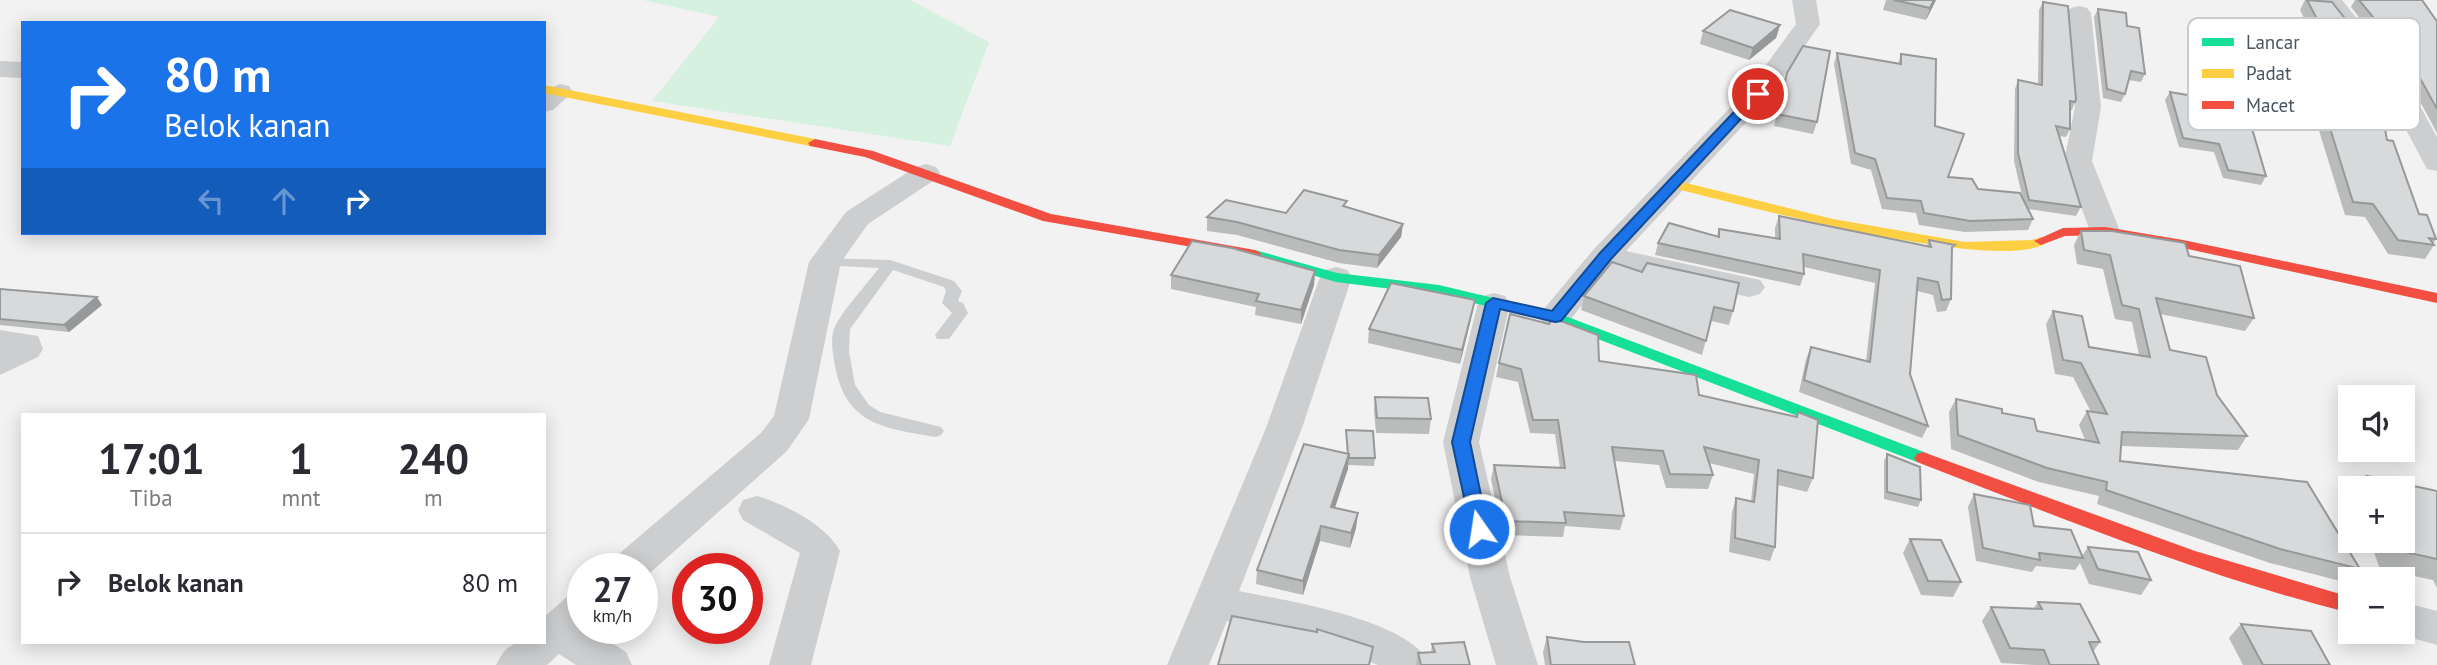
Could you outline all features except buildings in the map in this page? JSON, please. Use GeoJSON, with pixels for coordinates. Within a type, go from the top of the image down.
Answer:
{"type":"FeatureCollection","features":[{"type":"Feature","properties":{"kind":"street"},"geometry":{"type":"LineString","coordinates":[[1555,317],[1605,256],[1758,94],[1808,24],[1804,0]]}},
{"type":"Feature","properties":{"kind":"street"},"geometry":{"type":"LineString","coordinates":[[2330,0],[2344,18]]}},
{"type":"Feature","properties":{"kind":"street"},"geometry":{"type":"LineString","coordinates":[[2079,13],[2088,107],[2078,161],[2105,231]]}},
{"type":"Feature","properties":{"kind":"street"},"geometry":{"type":"LineString","coordinates":[[0,69],[21,70]]}},
{"type":"Feature","properties":{"kind":"street"},"geometry":{"type":"LineString","coordinates":[[549,95],[868,155],[926,173],[1048,218],[1236,249],[1336,277],[1439,290],[1555,317],[2157,547],[2269,584],[2338,602]]}},
{"type":"Feature","properties":{"kind":"street"},"geometry":{"type":"LineString","coordinates":[[2419,130],[2437,163]]}},
{"type":"Feature","properties":{"kind":"street"},"geometry":{"type":"LineString","coordinates":[[646,553],[774,442],[791,419],[825,262],[857,218],[926,173]]}},
{"type":"Feature","properties":{"kind":"street"},"geometry":{"type":"LineString","coordinates":[[1674,184],[1833,223],[1965,246],[2034,244],[2063,232],[2105,231],[2183,244],[2437,298]]}},
{"type":"Feature","properties":{"kind":"street"},"geometry":{"type":"LineString","coordinates":[[1605,256],[1749,287]]}},
{"type":"Feature","properties":{"kind":"street"},"geometry":{"type":"LineString","coordinates":[[1188,665],[1284,428],[1336,277]]}},
{"type":"Feature","properties":{"kind":"street"},"geometry":{"type":"LineString","coordinates":[[1493,303],[1461,442],[1490,577],[1517,665]]}},
{"type":"Feature","properties":{"kind":"street"},"geometry":{"type":"LineString","coordinates":[[0,341],[26,344],[26,349],[0,364]]}},
{"type":"Feature","properties":{"kind":"street"},"geometry":{"type":"LineString","coordinates":[[757,510],[814,543],[820,551],[790,665]]}},
{"type":"Feature","properties":{"kind":"street"},"geometry":{"type":"LineString","coordinates":[[1212,601],[1364,639],[1392,651],[1410,665]]}},
{"type":"Feature","properties":{"kind":"street"},"geometry":{"type":"LineString","coordinates":[[2415,622],[2437,628]]}},
{"type":"Feature","properties":{"kind":"street"},"geometry":{"type":"LineString","coordinates":[[557,631],[611,665]]}},
{"type":"Feature","properties":{"kind":"street"},"geometry":{"type":"LineString","coordinates":[[517,665],[542,644]]}},
{"type":"Feature","properties":{"kind":"lane"},"geometry":{"type":"LineString","coordinates":[[825,262],[890,264],[949,284],[954,291],[950,303],[958,306],[960,313],[943,335]]}},
{"type":"Feature","properties":{"kind":"lane"},"geometry":{"type":"LineString","coordinates":[[890,264],[842,328],[840,339],[846,387],[870,416],[935,431]]}},
{"type":"Feature","properties":{"kind":"green space"},"geometry":{"type":"Polygon","coordinates":[[[643,0],[910,0],[989,42],[950,146],[652,101],[719,17],[643,0]]]}},
{"type":"Feature","properties":{"kind":"traffic: fast"},"geometry":{"type":"LineString","coordinates":[[1255,254],[1336,277],[1439,290],[1555,317],[1923,458]]}},
{"type":"Feature","properties":{"kind":"traffic: slow"},"geometry":{"type":"LineString","coordinates":[[546,89],[815,143]]}},
{"type":"Feature","properties":{"kind":"traffic: slow"},"geometry":{"type":"LineString","coordinates":[[1674,184],[1833,223],[1965,246],[2034,244],[2041,241]]}},
{"type":"Feature","properties":{"kind":"traffic: jam"},"geometry":{"type":"LineString","coordinates":[[815,143],[868,154],[1048,218],[1255,254]]}},
{"type":"Feature","properties":{"kind":"traffic: jam"},"geometry":{"type":"LineString","coordinates":[[2041,241],[2063,232],[2105,231],[2183,244],[2437,298]]}},
{"type":"Feature","properties":{"kind":"traffic: jam"},"geometry":{"type":"LineString","coordinates":[[1923,458],[2188,556],[2338,602]]}},
{"type":"Feature","properties":{"kind":"route"},"geometry":{"type":"LineString","coordinates":[[1479,529],[1461,442],[1472,384],[1493,303],[1555,317],[1605,256],[1758,94]]}}]}
